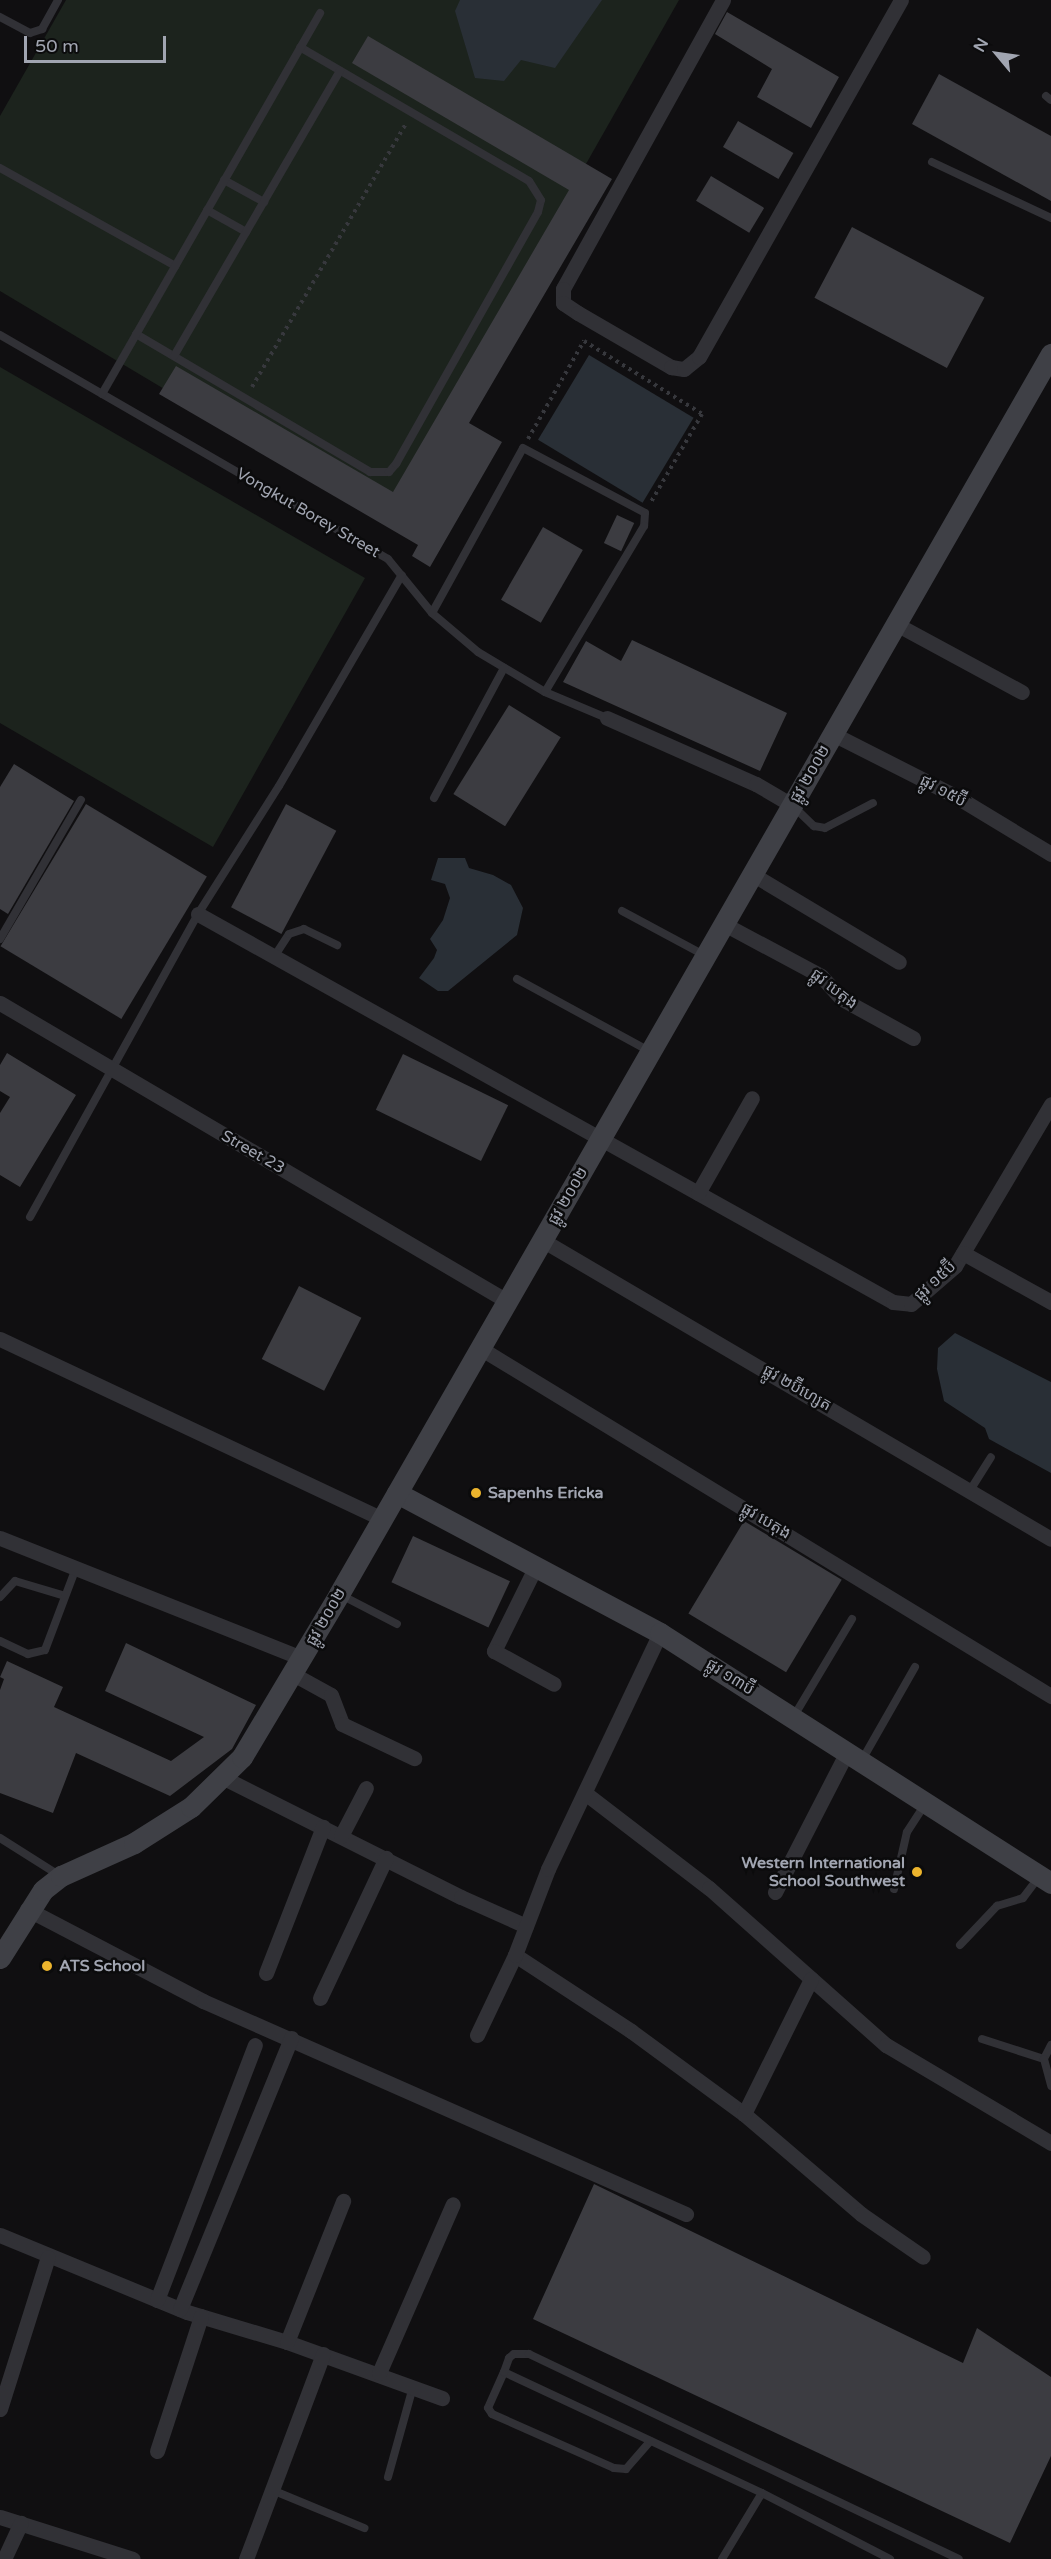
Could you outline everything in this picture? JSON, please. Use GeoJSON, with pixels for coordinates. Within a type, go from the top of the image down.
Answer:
{"type":"FeatureCollection","features":[{"type":"Feature","properties":{"kind":"street"},"geometry":{"type":"LineString","coordinates":[[723,0],[563,289],[564,303],[578,313],[670,367],[684,369],[699,357],[901,0]]}},
{"type":"Feature","properties":{"kind":"street","name":"ផ្លូវ ២០០២"},"geometry":{"type":"LineString","coordinates":[[0,1958],[27,1909],[61,1876],[134,1843],[191,1807],[224,1778],[242,1757],[298,1666],[1051,354]]}},
{"type":"Feature","properties":{"kind":"street"},"geometry":{"type":"LineString","coordinates":[[896,624],[1022,692]]}},
{"type":"Feature","properties":{"kind":"street","name":"Vongkut Borey Street"},"geometry":{"type":"LineString","coordinates":[[607,718],[756,784],[792,806]]}},
{"type":"Feature","properties":{"kind":"street","name":"ផ្លូវ ១៥ប៊ី"},"geometry":{"type":"LineString","coordinates":[[833,734],[957,797],[1051,854]]}},
{"type":"Feature","properties":{"kind":"street"},"geometry":{"type":"LineString","coordinates":[[752,874],[899,962]]}},
{"type":"Feature","properties":{"kind":"street"},"geometry":{"type":"LineString","coordinates":[[198,914],[698,1193],[752,1098]]}},
{"type":"Feature","properties":{"kind":"street","name":"ផ្លូវ បេតុង"},"geometry":{"type":"LineString","coordinates":[[724,924],[821,976],[842,999],[912,1038]]}},
{"type":"Feature","properties":{"kind":"street","name":"Street 23"},"geometry":{"type":"LineString","coordinates":[[0,1003],[507,1301]]}},
{"type":"Feature","properties":{"kind":"street","name":"ផ្លូវ ១៥ប៊ី"},"geometry":{"type":"LineString","coordinates":[[698,1193],[893,1302],[911,1304],[929,1291],[963,1254],[1051,1104]]}},
{"type":"Feature","properties":{"kind":"street","name":"ផ្លូវ ២ប៊ីហ្សេត"},"geometry":{"type":"LineString","coordinates":[[542,1240],[1051,1539]]}},
{"type":"Feature","properties":{"kind":"street"},"geometry":{"type":"LineString","coordinates":[[963,1254],[1051,1302]]}},
{"type":"Feature","properties":{"kind":"street"},"geometry":{"type":"LineString","coordinates":[[0,1339],[382,1519]]}},
{"type":"Feature","properties":{"kind":"street","name":"ផ្លូវ បេតុង"},"geometry":{"type":"LineString","coordinates":[[480,1348],[1051,1696]]}},
{"type":"Feature","properties":{"kind":"street","name":"ផ្លូវ ១៣ប៊ី"},"geometry":{"type":"LineString","coordinates":[[397,1493],[660,1633],[1045,1879]]}},
{"type":"Feature","properties":{"kind":"street"},"geometry":{"type":"LineString","coordinates":[[0,1538],[76,1566],[298,1666],[331,1695],[342,1724],[414,1758]]}},
{"type":"Feature","properties":{"kind":"street"},"geometry":{"type":"LineString","coordinates":[[536,1566],[494,1651],[554,1683]]}},
{"type":"Feature","properties":{"kind":"street"},"geometry":{"type":"LineString","coordinates":[[477,2035],[515,1955],[548,1869],[660,1633]]}},
{"type":"Feature","properties":{"kind":"street"},"geometry":{"type":"LineString","coordinates":[[775,1892],[854,1756]]}},
{"type":"Feature","properties":{"kind":"street"},"geometry":{"type":"LineString","coordinates":[[224,1778],[526,1926]]}},
{"type":"Feature","properties":{"kind":"street"},"geometry":{"type":"LineString","coordinates":[[341,1836],[366,1788]]}},
{"type":"Feature","properties":{"kind":"street"},"geometry":{"type":"LineString","coordinates":[[585,1793],[693,1875],[886,2045],[1051,2143]]}},
{"type":"Feature","properties":{"kind":"street"},"geometry":{"type":"LineString","coordinates":[[266,1973],[323,1827]]}},
{"type":"Feature","properties":{"kind":"street"},"geometry":{"type":"LineString","coordinates":[[320,1998],[386,1858]]}},
{"type":"Feature","properties":{"kind":"street"},"geometry":{"type":"LineString","coordinates":[[27,1909],[203,2001],[686,2214]]}},
{"type":"Feature","properties":{"kind":"street"},"geometry":{"type":"LineString","coordinates":[[515,1955],[631,2031],[744,2114],[861,2214],[923,2257]]}},
{"type":"Feature","properties":{"kind":"street"},"geometry":{"type":"LineString","coordinates":[[744,2114],[811,1979]]}},
{"type":"Feature","properties":{"kind":"street"},"geometry":{"type":"LineString","coordinates":[[180,2309],[291,2038]]}},
{"type":"Feature","properties":{"kind":"street"},"geometry":{"type":"LineString","coordinates":[[157,2300],[255,2044]]}},
{"type":"Feature","properties":{"kind":"street"},"geometry":{"type":"LineString","coordinates":[[287,2342],[343,2201]]}},
{"type":"Feature","properties":{"kind":"street"},"geometry":{"type":"LineString","coordinates":[[379,2373],[453,2204]]}},
{"type":"Feature","properties":{"kind":"street"},"geometry":{"type":"LineString","coordinates":[[0,2235],[48,2257],[180,2309],[379,2373],[442,2398]]}},
{"type":"Feature","properties":{"kind":"street"},"geometry":{"type":"LineString","coordinates":[[0,2409],[48,2257]]}},
{"type":"Feature","properties":{"kind":"street"},"geometry":{"type":"LineString","coordinates":[[157,2451],[201,2316]]}},
{"type":"Feature","properties":{"kind":"street"},"geometry":{"type":"LineString","coordinates":[[246,2559],[323,2354]]}},
{"type":"Feature","properties":{"kind":"street"},"geometry":{"type":"LineString","coordinates":[[0,2517],[123,2558]]}},
{"type":"Feature","properties":{"kind":"street"},"geometry":{"type":"LineString","coordinates":[[4,2559],[21,2523]]}},
{"type":"Feature","properties":{"kind":"lane"},"geometry":{"type":"LineString","coordinates":[[0,16],[30,33],[42,29],[58,0]]}},
{"type":"Feature","properties":{"kind":"lane"},"geometry":{"type":"LineString","coordinates":[[102,394],[320,13]]}},
{"type":"Feature","properties":{"kind":"lane"},"geometry":{"type":"LineString","coordinates":[[136,334],[370,472],[389,472],[396,464],[538,212],[541,200],[529,181],[300,47]]}},
{"type":"Feature","properties":{"kind":"lane"},"geometry":{"type":"LineString","coordinates":[[174,356],[340,71]]}},
{"type":"Feature","properties":{"kind":"lane"},"geometry":{"type":"LineString","coordinates":[[932,162],[1051,218]]}},
{"type":"Feature","properties":{"kind":"lane"},"geometry":{"type":"LineString","coordinates":[[0,168],[175,266]]}},
{"type":"Feature","properties":{"kind":"lane"},"geometry":{"type":"LineString","coordinates":[[224,180],[264,202]]}},
{"type":"Feature","properties":{"kind":"lane"},"geometry":{"type":"LineString","coordinates":[[207,210],[246,232]]}},
{"type":"Feature","properties":{"kind":"lane","name":"Vongkut Borey Street"},"geometry":{"type":"LineString","coordinates":[[0,335],[388,559],[432,613],[478,652],[545,692],[607,718]]}},
{"type":"Feature","properties":{"kind":"lane"},"geometry":{"type":"LineString","coordinates":[[432,613],[523,448],[645,513],[644,526],[545,692]]}},
{"type":"Feature","properties":{"kind":"lane"},"geometry":{"type":"LineString","coordinates":[[30,1217],[198,914],[279,786],[402,575]]}},
{"type":"Feature","properties":{"kind":"lane"},"geometry":{"type":"LineString","coordinates":[[434,798],[504,668]]}},
{"type":"Feature","properties":{"kind":"lane"},"geometry":{"type":"LineString","coordinates":[[0,939],[81,800]]}},
{"type":"Feature","properties":{"kind":"lane"},"geometry":{"type":"LineString","coordinates":[[792,806],[814,826],[825,828],[873,803]]}},
{"type":"Feature","properties":{"kind":"lane"},"geometry":{"type":"LineString","coordinates":[[622,911],[705,956]]}},
{"type":"Feature","properties":{"kind":"lane"},"geometry":{"type":"LineString","coordinates":[[0,920],[8,925]]}},
{"type":"Feature","properties":{"kind":"lane"},"geometry":{"type":"LineString","coordinates":[[274,957],[289,934],[304,929],[337,945]]}},
{"type":"Feature","properties":{"kind":"lane"},"geometry":{"type":"LineString","coordinates":[[517,979],[650,1052]]}},
{"type":"Feature","properties":{"kind":"lane"},"geometry":{"type":"LineString","coordinates":[[969,1492],[991,1457]]}},
{"type":"Feature","properties":{"kind":"lane"},"geometry":{"type":"LineString","coordinates":[[0,1641],[28,1654],[45,1650],[76,1566]]}},
{"type":"Feature","properties":{"kind":"lane"},"geometry":{"type":"LineString","coordinates":[[0,1597],[15,1581],[65,1596]]}},
{"type":"Feature","properties":{"kind":"lane"},"geometry":{"type":"LineString","coordinates":[[339,1594],[397,1624]]}},
{"type":"Feature","properties":{"kind":"lane"},"geometry":{"type":"LineString","coordinates":[[793,1717],[852,1619]]}},
{"type":"Feature","properties":{"kind":"lane"},"geometry":{"type":"LineString","coordinates":[[854,1756],[915,1667]]}},
{"type":"Feature","properties":{"kind":"lane"},"geometry":{"type":"LineString","coordinates":[[894,1889],[907,1832],[925,1802]]}},
{"type":"Feature","properties":{"kind":"lane"},"geometry":{"type":"LineString","coordinates":[[0,1838],[61,1876]]}},
{"type":"Feature","properties":{"kind":"lane"},"geometry":{"type":"LineString","coordinates":[[960,1945],[998,1906],[1023,1898],[1045,1879]]}},
{"type":"Feature","properties":{"kind":"lane"},"geometry":{"type":"LineString","coordinates":[[982,2039],[1044,2059]]}},
{"type":"Feature","properties":{"kind":"lane"},"geometry":{"type":"LineString","coordinates":[[1051,2045],[1044,2059],[1051,2086]]}},
{"type":"Feature","properties":{"kind":"lane"},"geometry":{"type":"LineString","coordinates":[[650,2441],[626,2469],[614,2468],[498,2417],[488,2408],[514,2354],[529,2354],[958,2559]]}},
{"type":"Feature","properties":{"kind":"lane"},"geometry":{"type":"LineString","coordinates":[[504,2372],[762,2493],[890,2559]]}},
{"type":"Feature","properties":{"kind":"lane"},"geometry":{"type":"LineString","coordinates":[[388,2477],[413,2387]]}},
{"type":"Feature","properties":{"kind":"lane"},"geometry":{"type":"LineString","coordinates":[[272,2490],[364,2528]]}},
{"type":"Feature","properties":{"kind":"lane"},"geometry":{"type":"LineString","coordinates":[[722,2559],[762,2493]]}},
{"type":"Feature","properties":{"kind":"path"},"geometry":{"type":"LineString","coordinates":[[245,398],[412,113]]}},
{"type":"Feature","properties":{"kind":"path"},"geometry":{"type":"LineString","coordinates":[[523,448],[584,341],[702,414],[645,513]]}},
{"type":"Feature","properties":{"kind":"shaded area"},"geometry":{"type":"Polygon","coordinates":[[[66,0],[679,0],[384,520],[0,291],[0,116],[66,0]]]}},
{"type":"Feature","properties":{"kind":"shaded area"},"geometry":{"type":"Polygon","coordinates":[[[460,0],[602,0],[555,68],[521,60],[504,81],[475,78],[455,11],[460,0]]]}},
{"type":"Feature","properties":{"kind":"shaded area"},"geometry":{"type":"Polygon","coordinates":[[[589,355],[694,418],[643,503],[538,440],[589,355]]]}},
{"type":"Feature","properties":{"kind":"shaded area"},"geometry":{"type":"Polygon","coordinates":[[[0,367],[365,578],[213,847],[0,723],[0,367]]]}},
{"type":"Feature","properties":{"kind":"shaded area"},"geometry":{"type":"Polygon","coordinates":[[[438,858],[465,858],[469,868],[493,875],[511,885],[523,908],[517,935],[448,991],[438,991],[419,978],[434,958],[437,950],[430,939],[443,920],[450,898],[445,884],[431,880],[438,858]]]}},
{"type":"Feature","properties":{"kind":"shaded area"},"geometry":{"type":"Polygon","coordinates":[[[955,1333],[1051,1382],[1051,1473],[989,1439],[985,1428],[944,1401],[937,1369],[938,1348],[955,1333]]]}},
{"type":"Feature","properties":{"kind":"building"},"geometry":{"type":"Polygon","coordinates":[[[727,12],[839,77],[811,128],[757,97],[772,69],[715,34],[727,12]]]}},
{"type":"Feature","properties":{"kind":"building"},"geometry":{"type":"Polygon","coordinates":[[[368,36],[612,179],[469,423],[502,442],[430,567],[412,556],[418,545],[159,394],[176,366],[393,492],[569,190],[352,63],[368,36]]]}},
{"type":"Feature","properties":{"kind":"building"},"geometry":{"type":"Polygon","coordinates":[[[939,74],[1051,136],[1051,201],[912,124],[939,74]]]}},
{"type":"Feature","properties":{"kind":"building"},"geometry":{"type":"Polygon","coordinates":[[[738,121],[793,153],[778,179],[723,147],[738,121]]]}},
{"type":"Feature","properties":{"kind":"building"},"geometry":{"type":"Polygon","coordinates":[[[711,176],[764,208],[749,233],[696,201],[711,176]]]}},
{"type":"Feature","properties":{"kind":"building"},"geometry":{"type":"Polygon","coordinates":[[[852,227],[984,297],[947,368],[814,298],[852,227]]]}},
{"type":"Feature","properties":{"kind":"building"},"geometry":{"type":"Polygon","coordinates":[[[617,515],[634,523],[621,551],[604,543],[617,515]]]}},
{"type":"Feature","properties":{"kind":"building"},"geometry":{"type":"Polygon","coordinates":[[[543,527],[583,550],[541,623],[501,600],[543,527]]]}},
{"type":"Feature","properties":{"kind":"building"},"geometry":{"type":"Polygon","coordinates":[[[632,640],[787,713],[760,771],[563,682],[586,641],[621,661],[632,640]]]}},
{"type":"Feature","properties":{"kind":"building"},"geometry":{"type":"Polygon","coordinates":[[[509,705],[561,737],[505,826],[453,794],[509,705]]]}},
{"type":"Feature","properties":{"kind":"building"},"geometry":{"type":"Polygon","coordinates":[[[14,764],[74,801],[8,914],[0,909],[0,787],[14,764]]]}},
{"type":"Feature","properties":{"kind":"building"},"geometry":{"type":"Polygon","coordinates":[[[86,804],[207,877],[121,1019],[1,946],[86,804]]]}},
{"type":"Feature","properties":{"kind":"building"},"geometry":{"type":"Polygon","coordinates":[[[286,804],[336,831],[281,934],[231,907],[286,804]]]}},
{"type":"Feature","properties":{"kind":"building"},"geometry":{"type":"Polygon","coordinates":[[[7,1053],[76,1095],[20,1187],[0,1175],[0,1113],[10,1097],[0,1091],[0,1065],[7,1053]]]}},
{"type":"Feature","properties":{"kind":"building"},"geometry":{"type":"Polygon","coordinates":[[[403,1054],[508,1105],[481,1161],[376,1110],[403,1054]]]}},
{"type":"Feature","properties":{"kind":"building"},"geometry":{"type":"Polygon","coordinates":[[[299,1286],[361,1318],[324,1391],[262,1359],[299,1286]]]}},
{"type":"Feature","properties":{"kind":"building"},"geometry":{"type":"Polygon","coordinates":[[[744,1521],[842,1580],[786,1672],[688,1614],[744,1521]]]}},
{"type":"Feature","properties":{"kind":"building"},"geometry":{"type":"Polygon","coordinates":[[[413,1536],[510,1581],[488,1627],[391,1582],[413,1536]]]}},
{"type":"Feature","properties":{"kind":"building"},"geometry":{"type":"Polygon","coordinates":[[[126,1643],[256,1705],[232,1749],[170,1796],[76,1753],[53,1813],[0,1793],[0,1690],[4,1679],[0,1677],[7,1661],[63,1687],[54,1707],[171,1761],[204,1737],[105,1691],[126,1643]]]}},
{"type":"Feature","properties":{"kind":"building"},"geometry":{"type":"Polygon","coordinates":[[[594,2184],[963,2363],[977,2328],[1051,2377],[1051,2456],[1010,2543],[533,2319],[594,2184]]]}},
{"type":"Feature","properties":{"kind":"place","name":"Sapenhs Ericka"},"geometry":{"type":"Point","coordinates":[476,1493]}},
{"type":"Feature","properties":{"kind":"place","name":"Western International School Southwest"},"geometry":{"type":"Point","coordinates":[917,1872]}},
{"type":"Feature","properties":{"kind":"place","name":"ATS School"},"geometry":{"type":"Point","coordinates":[47,1966]}}]}
